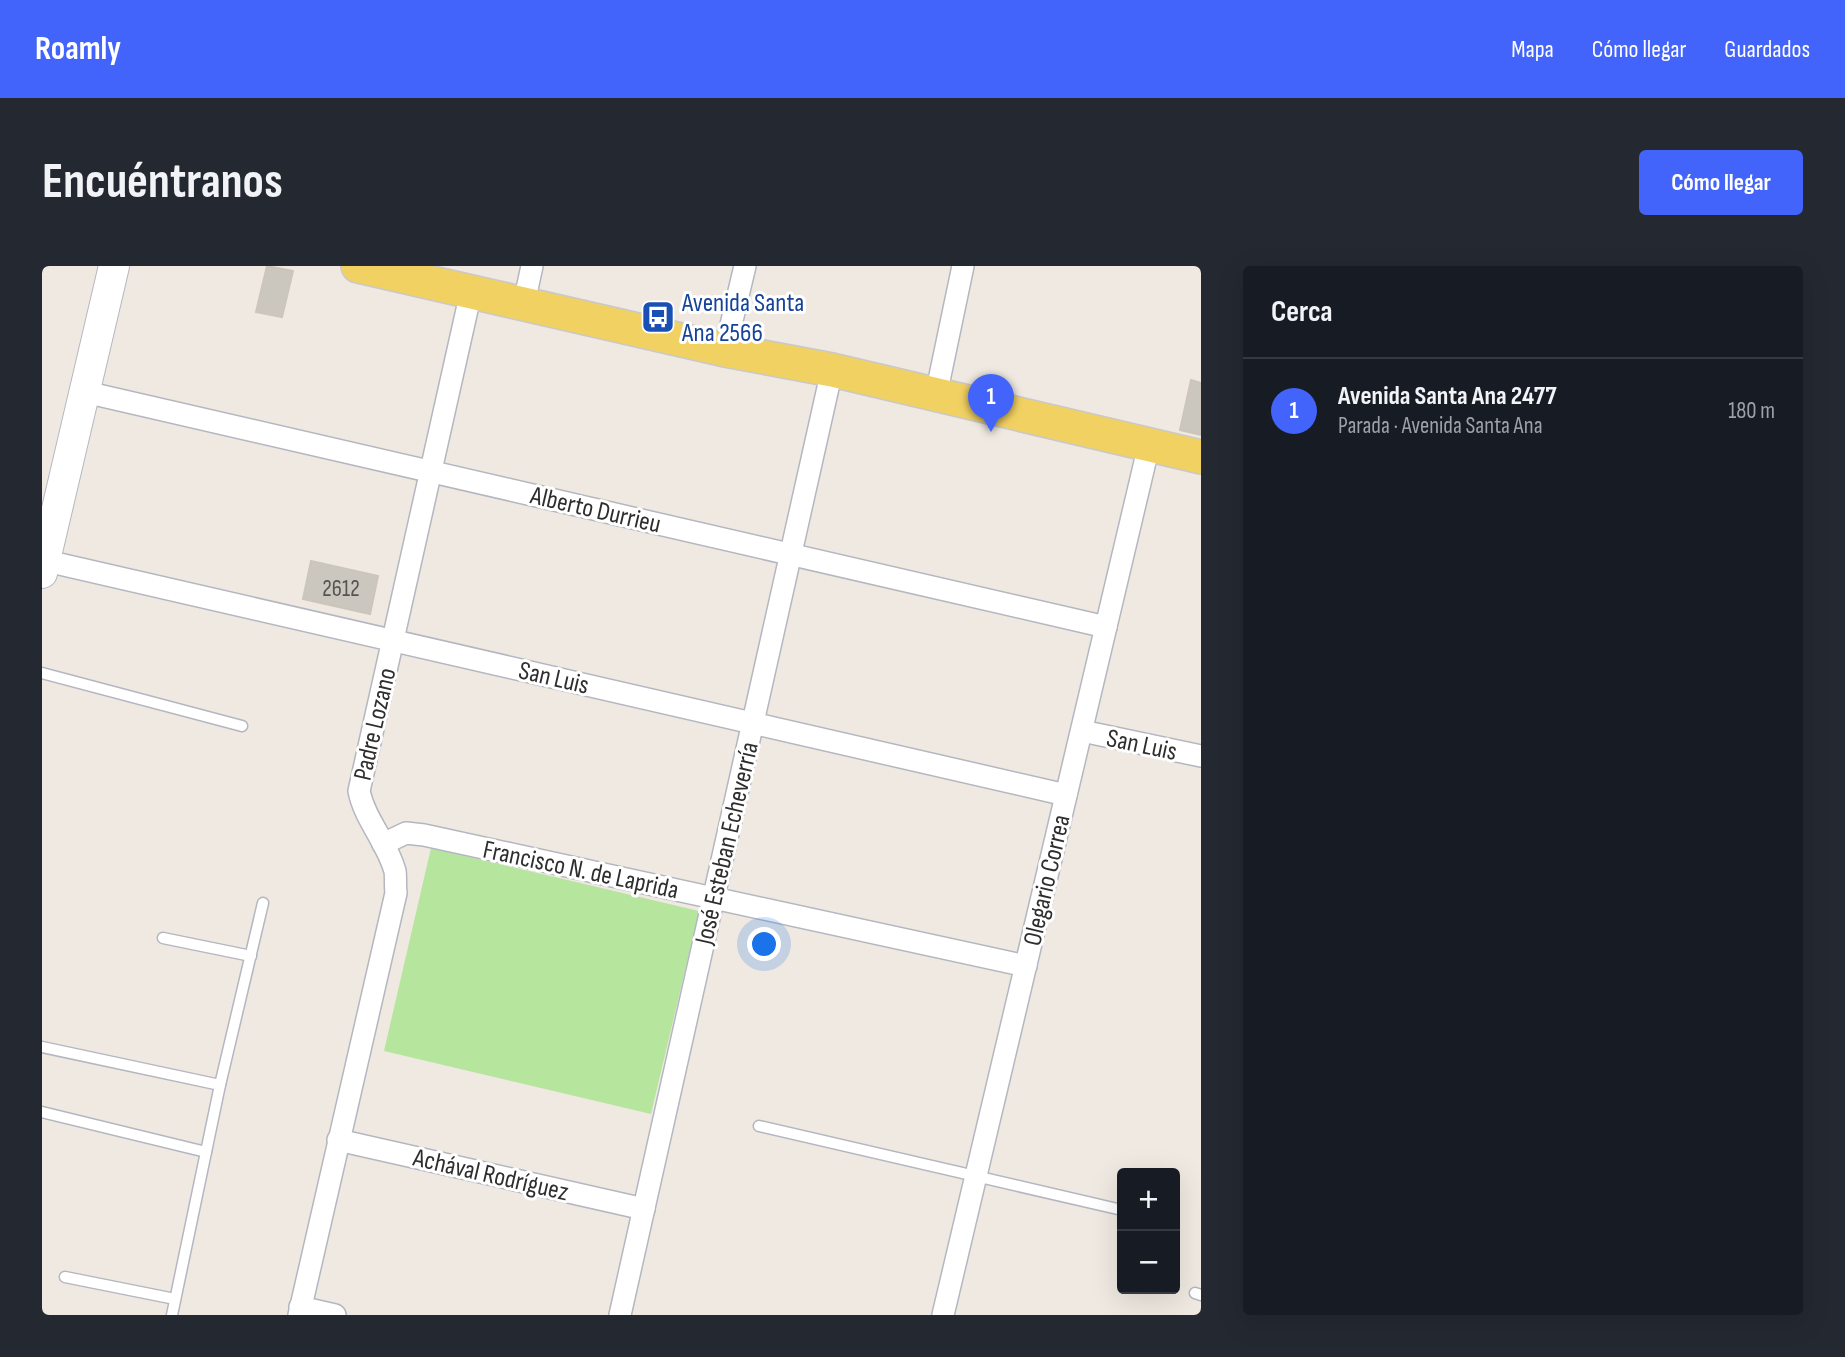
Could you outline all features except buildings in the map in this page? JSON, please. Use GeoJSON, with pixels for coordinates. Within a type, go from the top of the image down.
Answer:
{"type":"FeatureCollection","features":[{"type":"Feature","properties":{"kind":"main road"},"geometry":{"type":"LineString","coordinates":[[359,266],[725,349],[832,370],[1201,457]]}},
{"type":"Feature","properties":{"kind":"street"},"geometry":{"type":"LineString","coordinates":[[43,565],[114,266]]}},
{"type":"Feature","properties":{"kind":"street"},"geometry":{"type":"LineString","coordinates":[[524,303],[532,266]]}},
{"type":"Feature","properties":{"kind":"street"},"geometry":{"type":"LineString","coordinates":[[725,349],[745,266]]}},
{"type":"Feature","properties":{"kind":"street"},"geometry":{"type":"LineString","coordinates":[[936,395],[963,266]]}},
{"type":"Feature","properties":{"kind":"street","name":"Padre Lozano"},"geometry":{"type":"LineString","coordinates":[[300,1311],[396,893],[395,872],[383,844],[362,808],[359,791],[471,292]]}},
{"type":"Feature","properties":{"kind":"street","name":"José Esteban Echeverría"},"geometry":{"type":"LineString","coordinates":[[620,1315],[832,370]]}},
{"type":"Feature","properties":{"kind":"street","name":"Alberto Durrieu"},"geometry":{"type":"LineString","coordinates":[[85,392],[1106,626]]}},
{"type":"Feature","properties":{"kind":"street","name":"Olegario Correa"},"geometry":{"type":"LineString","coordinates":[[943,1315],[1149,445]]}},
{"type":"Feature","properties":{"kind":"street","name":"San Luis"},"geometry":{"type":"LineString","coordinates":[[43,565],[393,641],[1066,794]]}},
{"type":"Feature","properties":{"kind":"street","name":"San Luis"},"geometry":{"type":"LineString","coordinates":[[1082,731],[1201,756]]}},
{"type":"Feature","properties":{"kind":"street","name":"Francisco N. de Laprida"},"geometry":{"type":"LineString","coordinates":[[383,844],[406,834],[424,835],[1026,966]]}},
{"type":"Feature","properties":{"kind":"street","name":"Achával Rodríguez"},"geometry":{"type":"LineString","coordinates":[[338,1140],[644,1209]]}},
{"type":"Feature","properties":{"kind":"street"},"geometry":{"type":"LineString","coordinates":[[300,1311],[335,1315]]}},
{"type":"Feature","properties":{"kind":"lane"},"geometry":{"type":"LineString","coordinates":[[42,673],[242,726]]}},
{"type":"Feature","properties":{"kind":"lane"},"geometry":{"type":"LineString","coordinates":[[172,1315],[220,1085],[263,903]]}},
{"type":"Feature","properties":{"kind":"lane"},"geometry":{"type":"LineString","coordinates":[[163,938],[251,956]]}},
{"type":"Feature","properties":{"kind":"lane"},"geometry":{"type":"LineString","coordinates":[[42,1047],[220,1085]]}},
{"type":"Feature","properties":{"kind":"lane"},"geometry":{"type":"LineString","coordinates":[[42,1112],[206,1152]]}},
{"type":"Feature","properties":{"kind":"lane"},"geometry":{"type":"LineString","coordinates":[[759,1126],[1117,1209]]}},
{"type":"Feature","properties":{"kind":"lane"},"geometry":{"type":"LineString","coordinates":[[65,1277],[175,1299]]}},
{"type":"Feature","properties":{"kind":"green space"},"geometry":{"type":"Polygon","coordinates":[[[431,848],[699,911],[651,1114],[384,1051],[431,848]]]}},
{"type":"Feature","properties":{"kind":"place","name":"Avenida Santa Ana 2566"},"geometry":{"type":"Point","coordinates":[658,317]}},
{"type":"Feature","properties":{"kind":"place","name":"Avenida Santa Ana 2477"},"geometry":{"type":"Point","coordinates":[991,432]}}]}
